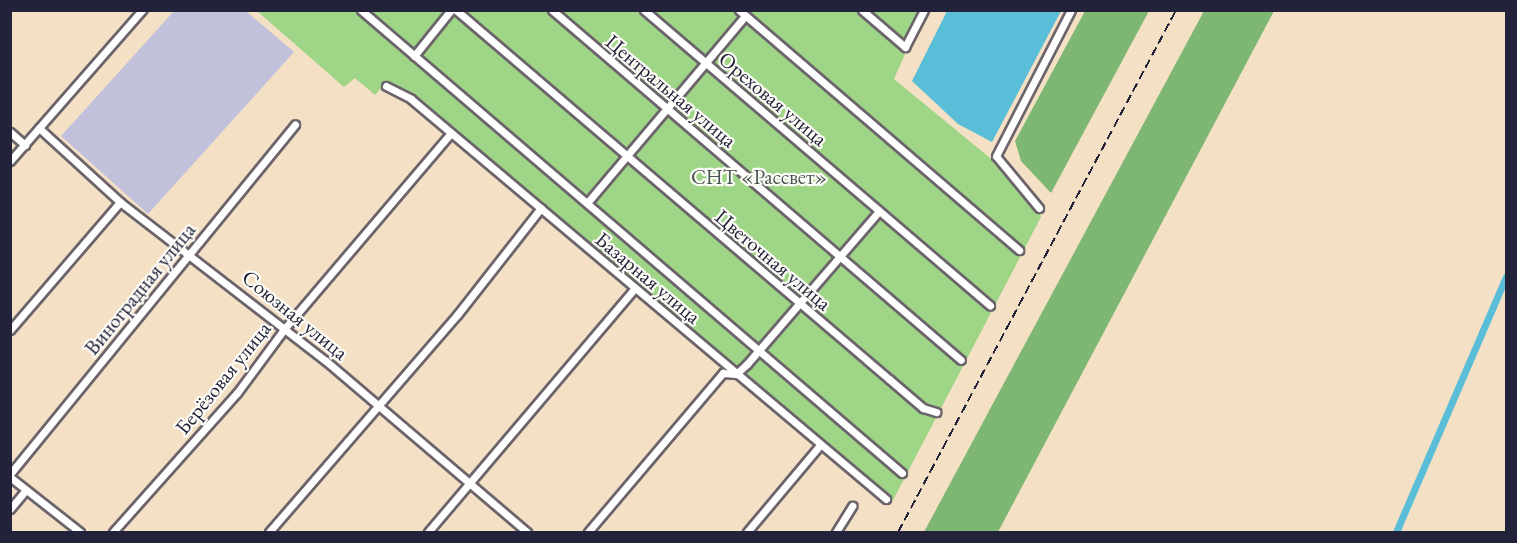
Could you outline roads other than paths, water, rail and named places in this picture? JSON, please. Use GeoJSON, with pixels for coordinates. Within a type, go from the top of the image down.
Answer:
{"type":"FeatureCollection","features":[{"type":"Feature","properties":{"kind":"street"},"geometry":{"type":"LineString","coordinates":[[10,161],[142,10]]}},
{"type":"Feature","properties":{"kind":"street"},"geometry":{"type":"LineString","coordinates":[[361,10],[902,473]]}},
{"type":"Feature","properties":{"kind":"street"},"geometry":{"type":"LineString","coordinates":[[414,56],[454,10]]}},
{"type":"Feature","properties":{"kind":"street","name":"Цветочная улица"},"geometry":{"type":"LineString","coordinates":[[454,10],[923,408],[936,412]]}},
{"type":"Feature","properties":{"kind":"street","name":"Центральная улица"},"geometry":{"type":"LineString","coordinates":[[552,10],[961,360]]}},
{"type":"Feature","properties":{"kind":"street","name":"Ореховая улица"},"geometry":{"type":"LineString","coordinates":[[644,10],[990,305]]}},
{"type":"Feature","properties":{"kind":"street"},"geometry":{"type":"LineString","coordinates":[[862,10],[905,47],[924,10]]}},
{"type":"Feature","properties":{"kind":"street"},"geometry":{"type":"LineString","coordinates":[[1039,208],[996,156],[1071,10]]}},
{"type":"Feature","properties":{"kind":"street"},"geometry":{"type":"LineString","coordinates":[[587,203],[705,62],[742,13],[1020,250]]}},
{"type":"Feature","properties":{"kind":"street","name":"Базарная улица"},"geometry":{"type":"LineString","coordinates":[[386,86],[411,99],[820,446],[886,499]]}},
{"type":"Feature","properties":{"kind":"street","name":"Виноградная улица"},"geometry":{"type":"LineString","coordinates":[[10,475],[296,124]]}},
{"type":"Feature","properties":{"kind":"street","name":"Союзная улица"},"geometry":{"type":"LineString","coordinates":[[39,128],[120,202],[285,328],[526,532]]}},
{"type":"Feature","properties":{"kind":"street"},"geometry":{"type":"LineString","coordinates":[[10,132],[25,145]]}},
{"type":"Feature","properties":{"kind":"street","name":"Берёзовая улица"},"geometry":{"type":"LineString","coordinates":[[113,532],[237,393],[285,328],[451,133]]}},
{"type":"Feature","properties":{"kind":"street"},"geometry":{"type":"LineString","coordinates":[[10,330],[120,202]]}},
{"type":"Feature","properties":{"kind":"street"},"geometry":{"type":"LineString","coordinates":[[268,532],[376,405],[457,315],[541,208]]}},
{"type":"Feature","properties":{"kind":"street"},"geometry":{"type":"LineString","coordinates":[[588,532],[723,373],[736,374],[759,351],[879,211]]}},
{"type":"Feature","properties":{"kind":"street"},"geometry":{"type":"LineString","coordinates":[[428,532],[634,289]]}},
{"type":"Feature","properties":{"kind":"street"},"geometry":{"type":"LineString","coordinates":[[747,532],[820,446]]}},
{"type":"Feature","properties":{"kind":"street"},"geometry":{"type":"LineString","coordinates":[[10,475],[80,532]]}},
{"type":"Feature","properties":{"kind":"street"},"geometry":{"type":"LineString","coordinates":[[10,508],[26,490]]}},
{"type":"Feature","properties":{"kind":"street"},"geometry":{"type":"LineString","coordinates":[[836,532],[852,506]]}},
{"type":"Feature","properties":{"kind":"water"},"geometry":{"type":"Polygon","coordinates":[[[947,11],[1061,11],[992,142],[958,124],[912,81],[947,11]]]}},
{"type":"Feature","properties":{"kind":"waterway"},"geometry":{"type":"LineString","coordinates":[[1396,532],[1506,277]]}},
{"type":"Feature","properties":{"kind":"railway"},"geometry":{"type":"LineString","coordinates":[[898,532],[1176,10]]}},
{"type":"Feature","properties":{"kind":"park label","name":"СНТ «Рассвет»"},"geometry":{"type":"Point","coordinates":[759,177]}}]}
